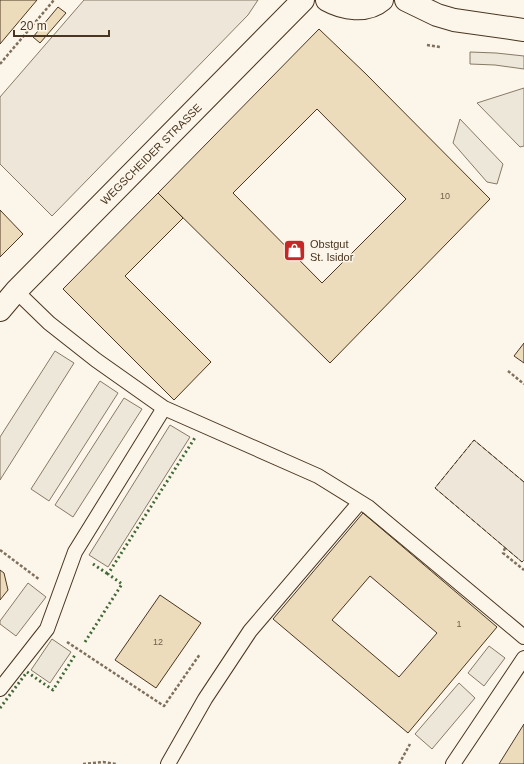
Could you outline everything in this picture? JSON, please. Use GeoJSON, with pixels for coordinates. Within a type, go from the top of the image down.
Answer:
{"type":"FeatureCollection","features":[{"type":"Feature","properties":{"kind":"street","name":"WEGSCHEIDER STRASSE"},"geometry":{"type":"LineString","coordinates":[[0,310],[303,0]]}},
{"type":"Feature","properties":{"kind":"street"},"geometry":{"type":"LineString","coordinates":[[327,0],[349,8],[366,8],[382,0]]}},
{"type":"Feature","properties":{"kind":"street"},"geometry":{"type":"LineString","coordinates":[[406,0],[438,15],[454,20],[524,30]]}},
{"type":"Feature","properties":{"kind":"lane"},"geometry":{"type":"LineString","coordinates":[[16,292],[49,323],[96,360],[164,408],[318,476],[368,507],[524,637]]}},
{"type":"Feature","properties":{"kind":"lane"},"geometry":{"type":"LineString","coordinates":[[0,689],[47,629],[75,552],[164,408]]}},
{"type":"Feature","properties":{"kind":"lane"},"geometry":{"type":"LineString","coordinates":[[168,764],[204,699],[250,631],[360,502]]}},
{"type":"Feature","properties":{"kind":"lane"},"geometry":{"type":"LineString","coordinates":[[453,764],[524,658]]}},
{"type":"Feature","properties":{"kind":"path"},"geometry":{"type":"LineString","coordinates":[[0,64],[54,0]]}},
{"type":"Feature","properties":{"kind":"path"},"geometry":{"type":"LineString","coordinates":[[508,371],[524,384]]}},
{"type":"Feature","properties":{"kind":"path"},"geometry":{"type":"LineString","coordinates":[[505,548],[503,553],[524,570]]}},
{"type":"Feature","properties":{"kind":"path"},"geometry":{"type":"LineString","coordinates":[[0,550],[59,595]]}},
{"type":"Feature","properties":{"kind":"path"},"geometry":{"type":"LineString","coordinates":[[47,629],[164,706],[200,654]]}},
{"type":"Feature","properties":{"kind":"path"},"geometry":{"type":"LineString","coordinates":[[399,764],[410,744]]}},
{"type":"Feature","properties":{"kind":"path"},"geometry":{"type":"LineString","coordinates":[[83,764],[103,762],[116,764]]}},
{"type":"Feature","properties":{"kind":"shaded area"},"geometry":{"type":"Polygon","coordinates":[[[84,0],[258,0],[248,15],[52,216],[0,164],[0,97],[84,0]]]}},
{"type":"Feature","properties":{"kind":"shaded area"},"geometry":{"type":"Polygon","coordinates":[[[470,52],[524,56],[524,69],[495,65],[470,64],[470,52]]]}},
{"type":"Feature","properties":{"kind":"shaded area"},"geometry":{"type":"Polygon","coordinates":[[[524,88],[524,146],[520,147],[477,103],[524,88]]]}},
{"type":"Feature","properties":{"kind":"shaded area"},"geometry":{"type":"Polygon","coordinates":[[[460,119],[503,164],[497,184],[487,182],[453,143],[460,119]]]}},
{"type":"Feature","properties":{"kind":"shaded area"},"geometry":{"type":"Polygon","coordinates":[[[55,351],[74,363],[0,480],[0,437],[55,351]]]}},
{"type":"Feature","properties":{"kind":"shaded area"},"geometry":{"type":"Polygon","coordinates":[[[100,381],[118,393],[49,501],[31,489],[100,381]]]}},
{"type":"Feature","properties":{"kind":"shaded area"},"geometry":{"type":"Polygon","coordinates":[[[124,398],[142,409],[73,517],[55,505],[124,398]]]}},
{"type":"Feature","properties":{"kind":"shaded area"},"geometry":{"type":"Polygon","coordinates":[[[170,425],[190,437],[108,567],[89,555],[170,425]]]}},
{"type":"Feature","properties":{"kind":"shaded area"},"geometry":{"type":"Polygon","coordinates":[[[474,440],[524,482],[524,560],[522,562],[435,488],[474,440]]]}},
{"type":"Feature","properties":{"kind":"shaded area"},"geometry":{"type":"Polygon","coordinates":[[[28,583],[46,597],[16,636],[0,624],[0,621],[28,583]]]}},
{"type":"Feature","properties":{"kind":"shaded area"},"geometry":{"type":"Polygon","coordinates":[[[52,639],[71,652],[50,683],[31,670],[52,639]]]}},
{"type":"Feature","properties":{"kind":"shaded area"},"geometry":{"type":"Polygon","coordinates":[[[489,646],[505,658],[484,686],[468,673],[489,646]]]}},
{"type":"Feature","properties":{"kind":"shaded area"},"geometry":{"type":"Polygon","coordinates":[[[459,683],[475,698],[432,749],[415,734],[459,683]]]}},
{"type":"Feature","properties":{"kind":"building"},"geometry":{"type":"Polygon","coordinates":[[[0,0],[37,0],[0,44],[0,0]]]}},
{"type":"Feature","properties":{"kind":"building"},"geometry":{"type":"Polygon","coordinates":[[[58,7],[66,13],[40,43],[33,37],[58,7]]]}},
{"type":"Feature","properties":{"kind":"building"},"geometry":{"type":"Polygon","coordinates":[[[319,29],[366,74],[490,199],[330,363],[158,193],[319,29]],[[317,109],[233,193],[322,283],[406,199],[317,109]]]}},
{"type":"Feature","properties":{"kind":"building"},"geometry":{"type":"Polygon","coordinates":[[[158,193],[183,218],[125,276],[211,362],[174,400],[63,289],[158,193]]]}},
{"type":"Feature","properties":{"kind":"building"},"geometry":{"type":"Polygon","coordinates":[[[0,210],[23,234],[0,257],[0,210]]]}},
{"type":"Feature","properties":{"kind":"building"},"geometry":{"type":"Polygon","coordinates":[[[524,343],[524,363],[514,356],[524,343]]]}},
{"type":"Feature","properties":{"kind":"building"},"geometry":{"type":"Polygon","coordinates":[[[363,513],[497,627],[408,733],[273,619],[363,513]],[[370,576],[332,620],[399,677],[437,633],[370,576]]]}},
{"type":"Feature","properties":{"kind":"building"},"geometry":{"type":"Polygon","coordinates":[[[0,570],[4,573],[8,590],[0,600],[0,570]]]}},
{"type":"Feature","properties":{"kind":"building"},"geometry":{"type":"Polygon","coordinates":[[[160,595],[201,623],[156,688],[115,660],[160,595]]]}},
{"type":"Feature","properties":{"kind":"building"},"geometry":{"type":"Polygon","coordinates":[[[524,724],[524,764],[499,764],[524,724]]]}},
{"type":"Feature","properties":{"kind":"hedge"},"geometry":{"type":"LineString","coordinates":[[85,642],[122,584],[108,574],[196,436]]}},
{"type":"Feature","properties":{"kind":"hedge"},"geometry":{"type":"LineString","coordinates":[[93,564],[108,574]]}},
{"type":"Feature","properties":{"kind":"hedge"},"geometry":{"type":"LineString","coordinates":[[0,708],[27,672],[53,690],[75,655]]}},
{"type":"Feature","properties":{"kind":"fence"},"geometry":{"type":"LineString","coordinates":[[524,482],[474,440],[435,488],[522,562],[524,560]]}},
{"type":"Feature","properties":{"kind":"place","name":"Obstgut St. Isidor"},"geometry":{"type":"Point","coordinates":[294,250]}}]}
